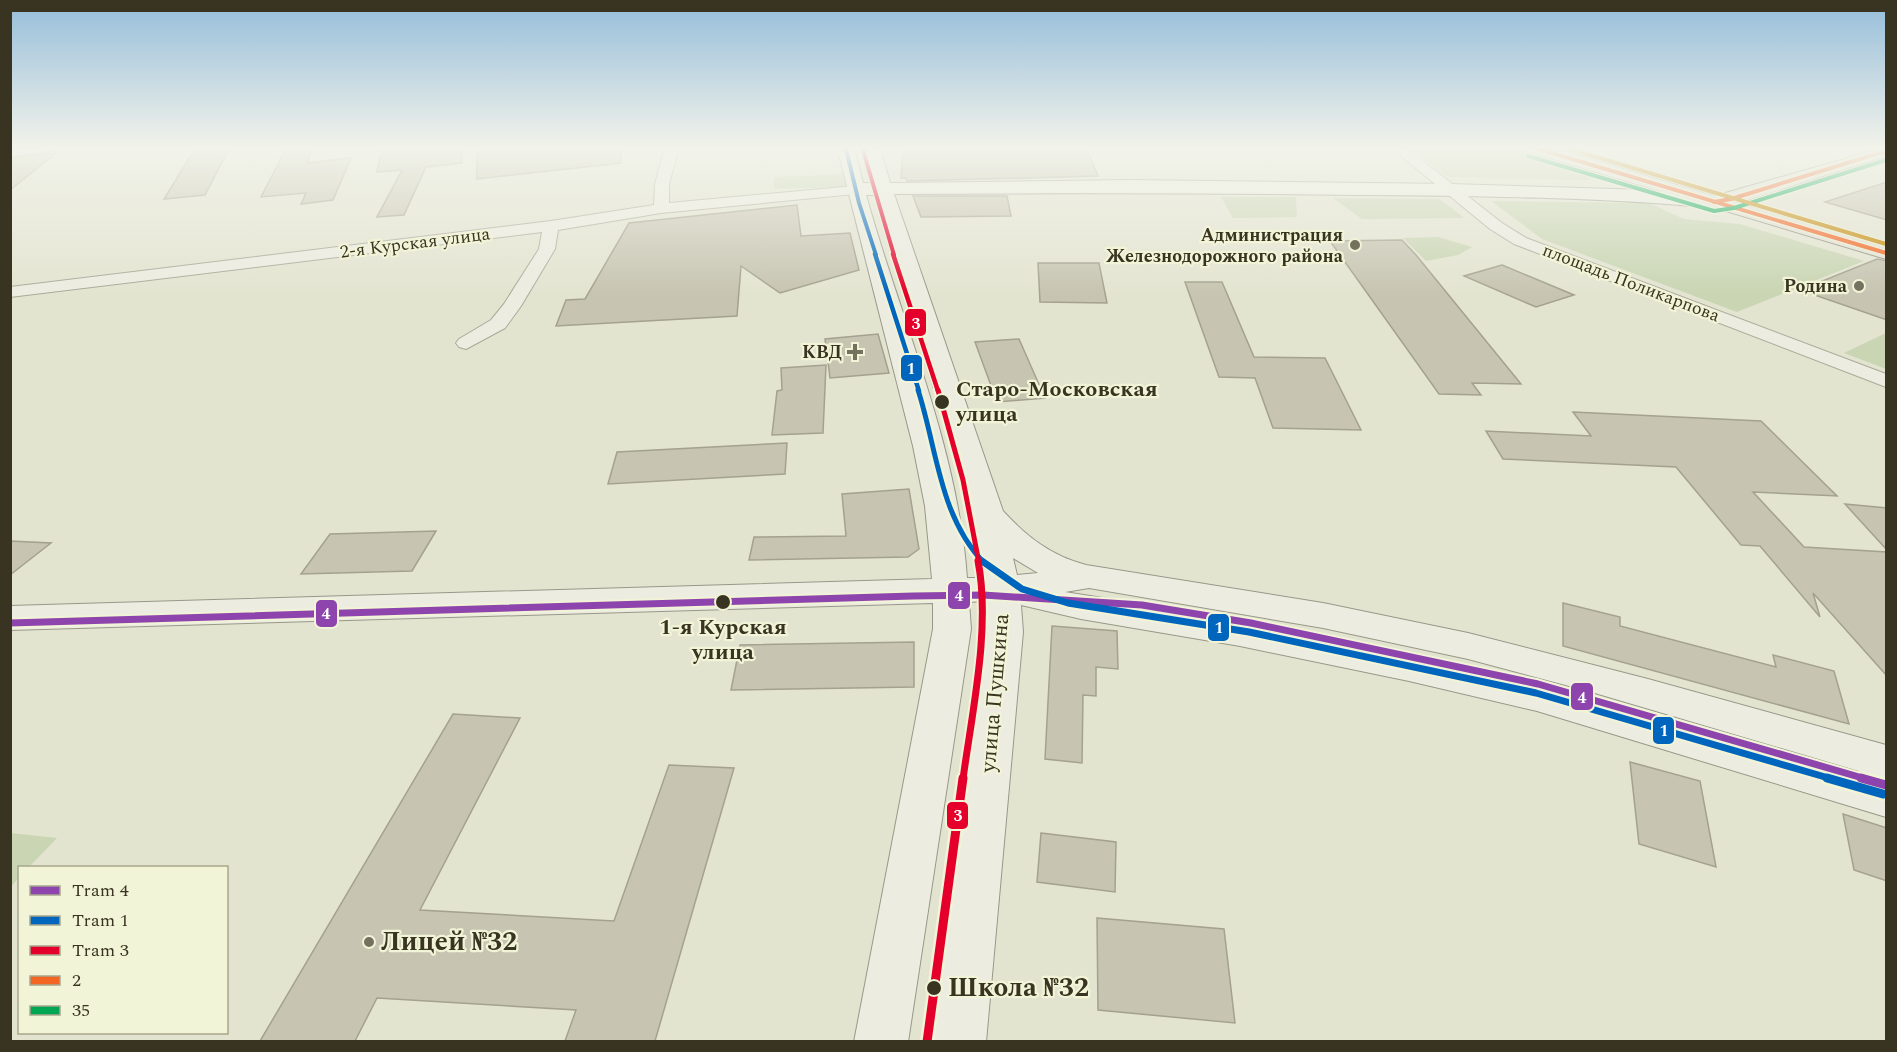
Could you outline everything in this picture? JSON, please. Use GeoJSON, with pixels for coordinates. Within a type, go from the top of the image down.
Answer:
{"type":"FeatureCollection","features":[{"type":"Feature","properties":{"kind":"main road"},"geometry":{"type":"LineString","coordinates":[[857,196],[916,394],[945,523],[952,590],[952,629],[881,1041]]}},
{"type":"Feature","properties":{"kind":"main road","name":"улица Пушкина"},"geometry":{"type":"LineString","coordinates":[[885,196],[988,514],[1002,589],[1005,632],[959,1041]]}},
{"type":"Feature","properties":{"kind":"main road"},"geometry":{"type":"LineString","coordinates":[[1649,196],[1722,200],[1735,196]]}},
{"type":"Feature","properties":{"kind":"main road"},"geometry":{"type":"LineString","coordinates":[[1708,196],[1887,244]]}},
{"type":"Feature","properties":{"kind":"main road"},"geometry":{"type":"LineString","coordinates":[[1710,196],[1887,253]]}},
{"type":"Feature","properties":{"kind":"main road"},"geometry":{"type":"LineString","coordinates":[[988,514],[1017,546],[1033,557],[1088,577],[1229,599],[1451,642],[1552,666],[1887,762]]}},
{"type":"Feature","properties":{"kind":"main road"},"geometry":{"type":"LineString","coordinates":[[12,619],[1002,589],[1088,577]]}},
{"type":"Feature","properties":{"kind":"main road"},"geometry":{"type":"LineString","coordinates":[[1002,589],[1082,607],[1240,633],[1409,667],[1513,691],[1887,799]]}},
{"type":"Feature","properties":{"kind":"street"},"geometry":{"type":"LineString","coordinates":[[662,196],[662,208]]}},
{"type":"Feature","properties":{"kind":"street","name":"2-я Курская улица"},"geometry":{"type":"LineString","coordinates":[[10,292],[551,226],[662,208],[790,196]]}},
{"type":"Feature","properties":{"kind":"street","name":"площадь Поликарпова"},"geometry":{"type":"LineString","coordinates":[[1458,196],[1496,226],[1520,240],[1887,381]]}},
{"type":"Feature","properties":{"kind":"street"},"geometry":{"type":"LineString","coordinates":[[466,343],[498,324],[512,306],[547,249],[551,226]]}},
{"type":"Feature","properties":{"kind":"green space"},"geometry":{"type":"Polygon","coordinates":[[[1221,197],[1296,197],[1297,217],[1233,218],[1221,197]]]}},
{"type":"Feature","properties":{"kind":"green space"},"geometry":{"type":"Polygon","coordinates":[[[1333,198],[1440,199],[1464,218],[1362,219],[1333,198]]]}},
{"type":"Feature","properties":{"kind":"green space"},"geometry":{"type":"Polygon","coordinates":[[[1491,201],[1649,203],[1684,219],[1740,224],[1864,261],[1737,312],[1542,239],[1491,201]]]}},
{"type":"Feature","properties":{"kind":"green space"},"geometry":{"type":"Polygon","coordinates":[[[1438,237],[1472,247],[1458,255],[1426,261],[1403,238],[1438,237]]]}},
{"type":"Feature","properties":{"kind":"green space"},"geometry":{"type":"Polygon","coordinates":[[[1886,333],[1886,369],[1844,353],[1886,333]]]}},
{"type":"Feature","properties":{"kind":"green space"},"geometry":{"type":"Polygon","coordinates":[[[10,833],[57,838],[30,866],[18,866],[18,878],[11,887],[10,833]]]}},
{"type":"Feature","properties":{"kind":"building"},"geometry":{"type":"Polygon","coordinates":[[[166,196],[194,196],[164,199],[166,196]]]}},
{"type":"Feature","properties":{"kind":"building"},"geometry":{"type":"Polygon","coordinates":[[[305,196],[335,196],[333,200],[301,204],[305,196]]]}},
{"type":"Feature","properties":{"kind":"building"},"geometry":{"type":"Polygon","coordinates":[[[388,196],[413,196],[404,215],[377,217],[388,196]]]}},
{"type":"Feature","properties":{"kind":"building"},"geometry":{"type":"Polygon","coordinates":[[[913,196],[1007,196],[1011,216],[921,217],[913,196]]]}},
{"type":"Feature","properties":{"kind":"building"},"geometry":{"type":"Polygon","coordinates":[[[1843,196],[1887,196],[1887,220],[1825,202],[1843,196]]]}},
{"type":"Feature","properties":{"kind":"building"},"geometry":{"type":"Polygon","coordinates":[[[797,205],[801,236],[850,233],[859,270],[780,293],[741,266],[737,316],[556,326],[566,300],[585,299],[629,223],[797,205]]]}},
{"type":"Feature","properties":{"kind":"building"},"geometry":{"type":"Polygon","coordinates":[[[1402,240],[1521,384],[1472,383],[1481,395],[1439,394],[1330,241],[1402,240]]]}},
{"type":"Feature","properties":{"kind":"building"},"geometry":{"type":"Polygon","coordinates":[[[1877,259],[1887,261],[1887,320],[1800,290],[1877,259]]]}},
{"type":"Feature","properties":{"kind":"building"},"geometry":{"type":"Polygon","coordinates":[[[1038,263],[1099,263],[1107,303],[1040,302],[1038,263]]]}},
{"type":"Feature","properties":{"kind":"building"},"geometry":{"type":"Polygon","coordinates":[[[1502,265],[1574,295],[1536,307],[1464,276],[1502,265]]]}},
{"type":"Feature","properties":{"kind":"building"},"geometry":{"type":"Polygon","coordinates":[[[1185,282],[1222,282],[1254,357],[1325,358],[1361,430],[1273,428],[1255,378],[1219,377],[1185,282]]]}},
{"type":"Feature","properties":{"kind":"building","name":"КВД"},"geometry":{"type":"Polygon","coordinates":[[[878,334],[889,373],[830,378],[825,339],[878,334]]]}},
{"type":"Feature","properties":{"kind":"building"},"geometry":{"type":"Polygon","coordinates":[[[1019,339],[1045,398],[997,402],[975,342],[1019,339]]]}},
{"type":"Feature","properties":{"kind":"building"},"geometry":{"type":"Polygon","coordinates":[[[826,365],[823,433],[772,435],[777,391],[782,390],[781,368],[826,365]]]}},
{"type":"Feature","properties":{"kind":"building"},"geometry":{"type":"Polygon","coordinates":[[[1573,412],[1761,421],[1837,496],[1753,492],[1804,547],[1887,552],[1887,676],[1813,593],[1820,617],[1760,546],[1741,545],[1676,467],[1503,459],[1486,431],[1591,436],[1573,412]]]}},
{"type":"Feature","properties":{"kind":"building"},"geometry":{"type":"Polygon","coordinates":[[[787,443],[785,474],[608,484],[617,452],[787,443]]]}},
{"type":"Feature","properties":{"kind":"building"},"geometry":{"type":"Polygon","coordinates":[[[909,489],[919,549],[908,557],[749,560],[754,537],[846,536],[842,494],[909,489]]]}},
{"type":"Feature","properties":{"kind":"building"},"geometry":{"type":"Polygon","coordinates":[[[1845,504],[1887,508],[1887,550],[1845,504]]]}},
{"type":"Feature","properties":{"kind":"building"},"geometry":{"type":"Polygon","coordinates":[[[436,531],[412,571],[301,574],[330,534],[436,531]]]}},
{"type":"Feature","properties":{"kind":"building"},"geometry":{"type":"Polygon","coordinates":[[[10,541],[51,543],[10,575],[10,541]]]}},
{"type":"Feature","properties":{"kind":"building"},"geometry":{"type":"Polygon","coordinates":[[[1563,603],[1620,617],[1620,626],[1776,667],[1773,655],[1834,671],[1849,724],[1563,646],[1563,603]]]}},
{"type":"Feature","properties":{"kind":"building"},"geometry":{"type":"Polygon","coordinates":[[[1052,626],[1117,631],[1118,669],[1096,667],[1096,696],[1083,695],[1082,763],[1045,759],[1052,626]]]}},
{"type":"Feature","properties":{"kind":"building"},"geometry":{"type":"Polygon","coordinates":[[[914,642],[914,687],[731,690],[740,645],[914,642]]]}},
{"type":"Feature","properties":{"kind":"building"},"geometry":{"type":"Polygon","coordinates":[[[453,714],[520,718],[420,910],[614,921],[669,765],[734,768],[655,1041],[565,1041],[576,1010],[377,998],[355,1041],[260,1041],[453,714]]]}},
{"type":"Feature","properties":{"kind":"building"},"geometry":{"type":"Polygon","coordinates":[[[1630,762],[1700,781],[1716,867],[1639,844],[1630,762]]]}},
{"type":"Feature","properties":{"kind":"building"},"geometry":{"type":"Polygon","coordinates":[[[1843,814],[1887,828],[1887,881],[1854,870],[1843,814]]]}},
{"type":"Feature","properties":{"kind":"building"},"geometry":{"type":"Polygon","coordinates":[[[1041,833],[1116,842],[1115,892],[1037,882],[1041,833]]]}},
{"type":"Feature","properties":{"kind":"building"},"geometry":{"type":"Polygon","coordinates":[[[1097,918],[1224,929],[1235,1023],[1098,1010],[1097,918]]]}},
{"type":"Feature","properties":{"kind":"tram line","name":"1"},"geometry":{"type":"LineString","coordinates":[[857,196],[921,399],[943,491],[959,526],[982,561],[1022,589],[1068,603],[1249,632],[1536,693],[1883,794]]}},
{"type":"Feature","properties":{"kind":"tram line","name":"3"},"geometry":{"type":"LineString","coordinates":[[875,196],[942,402],[963,480],[983,585],[979,658],[927,1042]]}},
{"type":"Feature","properties":{"kind":"tram line","name":"4"},"geometry":{"type":"LineString","coordinates":[[10,623],[913,596],[983,595],[1142,605],[1251,623],[1538,684],[1886,785]]}},
{"type":"Feature","properties":{"kind":"transit line","name":"35"},"geometry":{"type":"LineString","coordinates":[[1664,196],[1714,211],[1734,208],[1772,196]]}},
{"type":"Feature","properties":{"kind":"transit line","name":"2"},"geometry":{"type":"LineString","coordinates":[[1696,196],[1886,253]]}},
{"type":"Feature","properties":{"kind":"transit line"},"geometry":{"type":"LineString","coordinates":[[1726,196],[1886,244]]}},
{"type":"Feature","properties":{"kind":"transit line","name":"2"},"geometry":{"type":"LineString","coordinates":[[1714,202],[1740,196]]}},
{"type":"Feature","properties":{"kind":"place","name":"Администрация Железнодорожного района"},"geometry":{"type":"Point","coordinates":[1355,245]}},
{"type":"Feature","properties":{"kind":"place","name":"Родина"},"geometry":{"type":"Point","coordinates":[1859,286]}},
{"type":"Feature","properties":{"kind":"place","name":"КВД"},"geometry":{"type":"Point","coordinates":[855,352]}},
{"type":"Feature","properties":{"kind":"place","name":"Старо-Московская улица"},"geometry":{"type":"Point","coordinates":[942,402]}},
{"type":"Feature","properties":{"kind":"place","name":"1-я Курская улица"},"geometry":{"type":"Point","coordinates":[723,602]}},
{"type":"Feature","properties":{"kind":"place","name":"Лицей №32"},"geometry":{"type":"Point","coordinates":[369,942]}},
{"type":"Feature","properties":{"kind":"place","name":"Школа №32"},"geometry":{"type":"Point","coordinates":[934,988]}}]}
